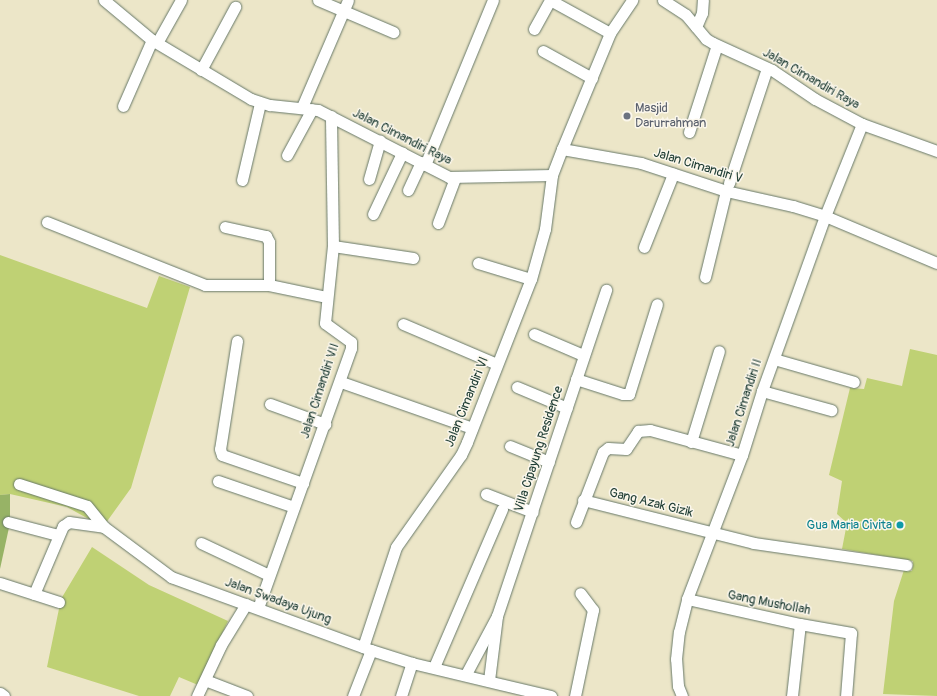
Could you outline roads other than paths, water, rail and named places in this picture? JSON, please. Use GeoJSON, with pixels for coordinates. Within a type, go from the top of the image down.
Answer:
{"type":"FeatureCollection","features":[{"type":"Feature","properties":{"kind":"street","name":"Jalan Cimandiri Raya"},"geometry":{"type":"LineString","coordinates":[[104,0],[155,40],[201,70],[260,103],[307,108],[331,116],[423,164],[455,178],[552,176]]}},
{"type":"Feature","properties":{"kind":"street"},"geometry":{"type":"LineString","coordinates":[[123,106],[155,40],[181,0]]}},
{"type":"Feature","properties":{"kind":"street"},"geometry":{"type":"LineString","coordinates":[[318,0],[393,32]]}},
{"type":"Feature","properties":{"kind":"street"},"geometry":{"type":"LineString","coordinates":[[287,155],[307,108],[348,0]]}},
{"type":"Feature","properties":{"kind":"street"},"geometry":{"type":"LineString","coordinates":[[408,190],[423,164],[493,0]]}},
{"type":"Feature","properties":{"kind":"street"},"geometry":{"type":"LineString","coordinates":[[534,29],[550,0],[610,33]]}},
{"type":"Feature","properties":{"kind":"street"},"geometry":{"type":"LineString","coordinates":[[552,176],[610,33],[632,0]]}},
{"type":"Feature","properties":{"kind":"street","name":"Jalan Cimandiri Raya"},"geometry":{"type":"LineString","coordinates":[[663,0],[686,15],[706,39],[768,68],[816,99],[862,124],[937,151]]}},
{"type":"Feature","properties":{"kind":"street"},"geometry":{"type":"LineString","coordinates":[[696,27],[702,13],[703,0]]}},
{"type":"Feature","properties":{"kind":"street"},"geometry":{"type":"LineString","coordinates":[[201,70],[235,7]]}},
{"type":"Feature","properties":{"kind":"street"},"geometry":{"type":"LineString","coordinates":[[689,132],[717,45]]}},
{"type":"Feature","properties":{"kind":"street"},"geometry":{"type":"LineString","coordinates":[[543,51],[592,78]]}},
{"type":"Feature","properties":{"kind":"street"},"geometry":{"type":"LineString","coordinates":[[705,277],[727,187],[768,68]]}},
{"type":"Feature","properties":{"kind":"street"},"geometry":{"type":"LineString","coordinates":[[242,180],[260,103]]}},
{"type":"Feature","properties":{"kind":"street","name":"Jalan Cimandiri VII"},"geometry":{"type":"LineString","coordinates":[[258,608],[341,382],[351,342],[325,323],[326,297],[333,246],[331,116]]}},
{"type":"Feature","properties":{"kind":"street","name":"Jalan Cimandiri II"},"geometry":{"type":"LineString","coordinates":[[682,696],[678,686],[676,659],[678,632],[687,599],[711,532],[742,455],[762,391],[825,216],[862,124]]}},
{"type":"Feature","properties":{"kind":"street"},"geometry":{"type":"LineString","coordinates":[[369,179],[380,141]]}},
{"type":"Feature","properties":{"kind":"street","name":"Jalan Cimandiri V"},"geometry":{"type":"LineString","coordinates":[[562,149],[641,163],[673,174],[727,187],[825,216],[937,264]]}},
{"type":"Feature","properties":{"kind":"street"},"geometry":{"type":"LineString","coordinates":[[373,214],[402,153]]}},
{"type":"Feature","properties":{"kind":"street"},"geometry":{"type":"LineString","coordinates":[[644,246],[673,174]]}},
{"type":"Feature","properties":{"kind":"street","name":"Jalan Cimandiri VI"},"geometry":{"type":"LineString","coordinates":[[353,696],[396,547],[461,455],[531,279],[545,229],[552,176]]}},
{"type":"Feature","properties":{"kind":"street"},"geometry":{"type":"LineString","coordinates":[[438,223],[455,178]]}},
{"type":"Feature","properties":{"kind":"street"},"geometry":{"type":"LineString","coordinates":[[47,222],[201,284],[269,285],[326,297]]}},
{"type":"Feature","properties":{"kind":"street"},"geometry":{"type":"LineString","coordinates":[[225,227],[266,236],[269,242],[269,285]]}},
{"type":"Feature","properties":{"kind":"street"},"geometry":{"type":"LineString","coordinates":[[333,246],[414,258]]}},
{"type":"Feature","properties":{"kind":"street"},"geometry":{"type":"LineString","coordinates":[[478,263],[531,279]]}},
{"type":"Feature","properties":{"kind":"street","name":"Villa Cipayung Residence"},"geometry":{"type":"LineString","coordinates":[[466,674],[497,616],[533,512],[583,355],[606,290]]}},
{"type":"Feature","properties":{"kind":"street"},"geometry":{"type":"LineString","coordinates":[[576,379],[623,394],[629,394],[657,304]]}},
{"type":"Feature","properties":{"kind":"street"},"geometry":{"type":"LineString","coordinates":[[403,324],[497,364]]}},
{"type":"Feature","properties":{"kind":"street"},"geometry":{"type":"LineString","coordinates":[[534,334],[583,355]]}},
{"type":"Feature","properties":{"kind":"street"},"geometry":{"type":"LineString","coordinates":[[237,341],[220,452],[226,458],[303,483]]}},
{"type":"Feature","properties":{"kind":"street"},"geometry":{"type":"LineString","coordinates":[[691,442],[719,351]]}},
{"type":"Feature","properties":{"kind":"street"},"geometry":{"type":"LineString","coordinates":[[774,359],[854,382]]}},
{"type":"Feature","properties":{"kind":"street"},"geometry":{"type":"LineString","coordinates":[[341,382],[404,402],[472,428]]}},
{"type":"Feature","properties":{"kind":"street"},"geometry":{"type":"LineString","coordinates":[[517,387],[567,408]]}},
{"type":"Feature","properties":{"kind":"street"},"geometry":{"type":"LineString","coordinates":[[762,391],[831,410]]}},
{"type":"Feature","properties":{"kind":"street"},"geometry":{"type":"LineString","coordinates":[[270,404],[325,424]]}},
{"type":"Feature","properties":{"kind":"street"},"geometry":{"type":"LineString","coordinates":[[576,522],[583,500],[603,452],[608,448],[626,450],[638,431],[650,430],[742,455]]}},
{"type":"Feature","properties":{"kind":"street"},"geometry":{"type":"LineString","coordinates":[[510,446],[549,462]]}},
{"type":"Feature","properties":{"kind":"street"},"geometry":{"type":"LineString","coordinates":[[218,481],[294,507]]}},
{"type":"Feature","properties":{"kind":"street","name":"Jalan Swadaya Ujung"},"geometry":{"type":"LineString","coordinates":[[19,484],[87,506],[104,527],[171,576],[412,663],[466,674],[551,696]]}},
{"type":"Feature","properties":{"kind":"street"},"geometry":{"type":"LineString","coordinates":[[486,494],[533,512]]}},
{"type":"Feature","properties":{"kind":"street","name":"Gang Azak Gizik"},"geometry":{"type":"LineString","coordinates":[[583,500],[767,546],[906,565]]}},
{"type":"Feature","properties":{"kind":"street"},"geometry":{"type":"LineString","coordinates":[[434,668],[502,508]]}},
{"type":"Feature","properties":{"kind":"street"},"geometry":{"type":"LineString","coordinates":[[8,522],[58,535]]}},
{"type":"Feature","properties":{"kind":"street"},"geometry":{"type":"LineString","coordinates":[[34,594],[58,535],[69,522],[104,527]]}},
{"type":"Feature","properties":{"kind":"street"},"geometry":{"type":"LineString","coordinates":[[201,543],[269,576]]}},
{"type":"Feature","properties":{"kind":"street"},"geometry":{"type":"LineString","coordinates":[[0,583],[59,602]]}},
{"type":"Feature","properties":{"kind":"street"},"geometry":{"type":"LineString","coordinates":[[575,696],[593,610],[580,593]]}},
{"type":"Feature","properties":{"kind":"street","name":"Gang Mushollah"},"geometry":{"type":"LineString","coordinates":[[687,599],[800,624],[847,631],[852,636],[846,696]]}},
{"type":"Feature","properties":{"kind":"street"},"geometry":{"type":"LineString","coordinates":[[197,696],[221,645],[246,604]]}},
{"type":"Feature","properties":{"kind":"street","name":"Villa Cipayung Residence"},"geometry":{"type":"LineString","coordinates":[[489,680],[497,616]]}},
{"type":"Feature","properties":{"kind":"street"},"geometry":{"type":"LineString","coordinates":[[792,696],[800,624]]}},
{"type":"Feature","properties":{"kind":"street"},"geometry":{"type":"LineString","coordinates":[[477,654],[492,660]]}},
{"type":"Feature","properties":{"kind":"street"},"geometry":{"type":"LineString","coordinates":[[401,696],[412,663]]}},
{"type":"Feature","properties":{"kind":"street"},"geometry":{"type":"LineString","coordinates":[[205,680],[247,696]]}},
{"type":"Feature","properties":{"kind":"street"},"geometry":{"type":"LineString","coordinates":[[0,693],[4,696]]}},
{"type":"Feature","properties":{"kind":"place","name":"Masjid Darurrahman"},"geometry":{"type":"Point","coordinates":[627,116]}},
{"type":"Feature","properties":{"kind":"place","name":"Gua Maria Civita"},"geometry":{"type":"Point","coordinates":[900,525]}}]}
